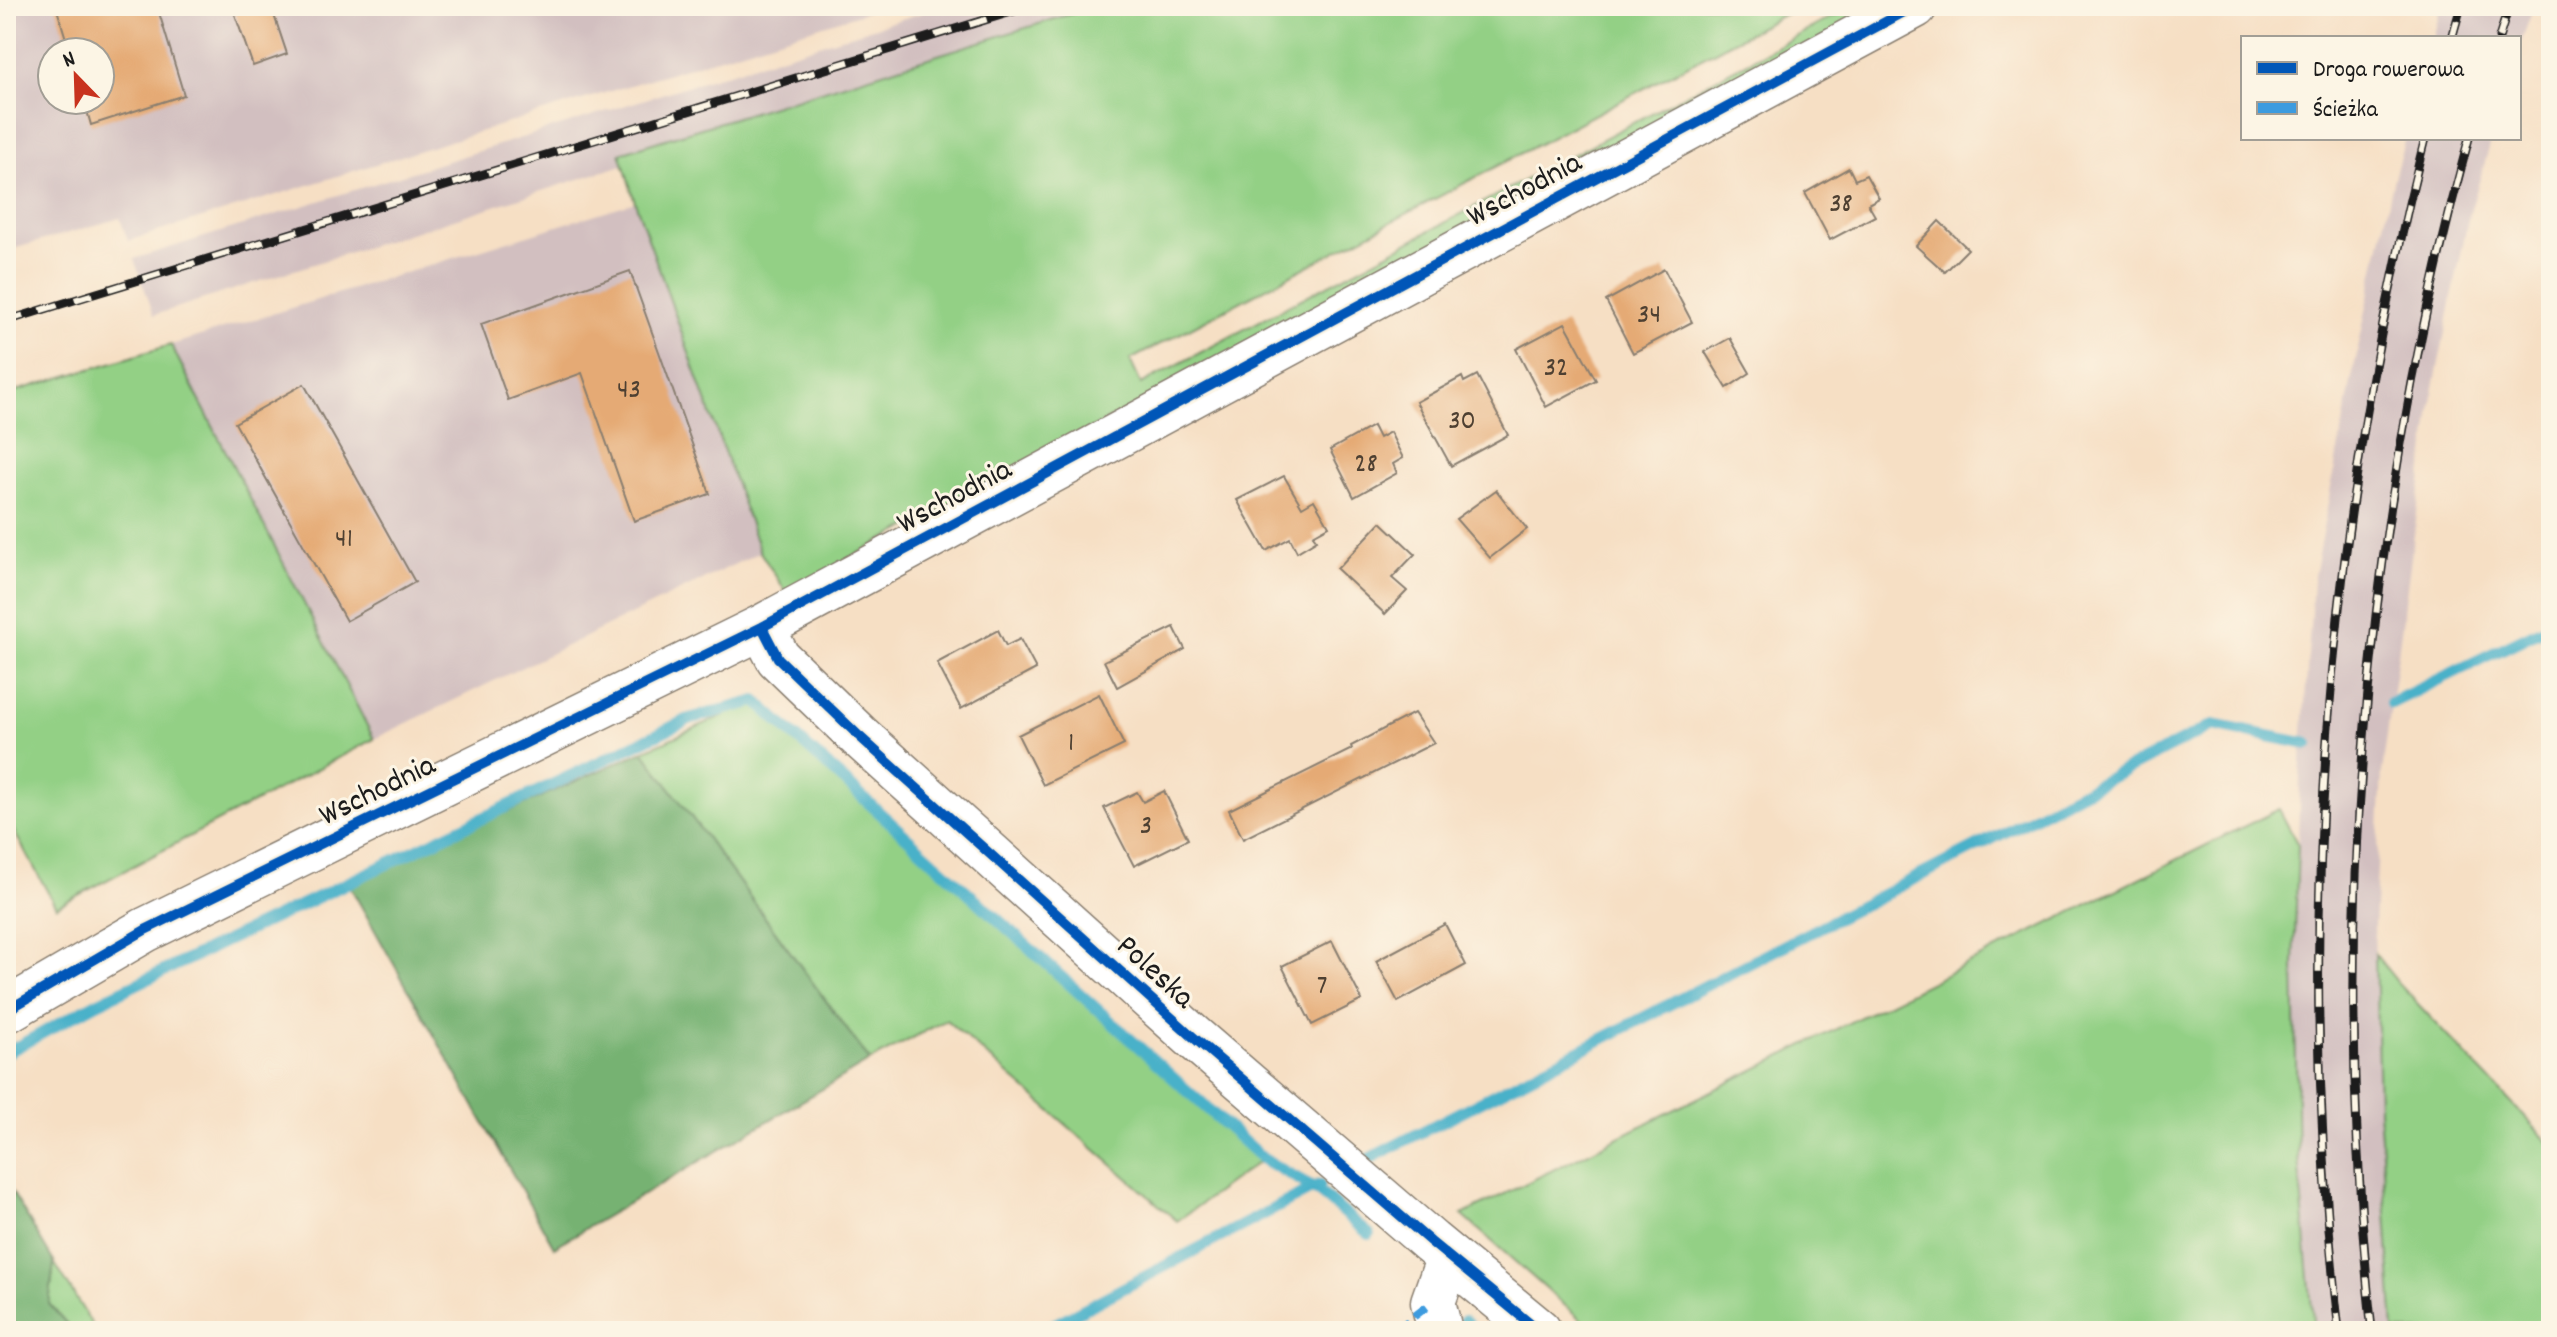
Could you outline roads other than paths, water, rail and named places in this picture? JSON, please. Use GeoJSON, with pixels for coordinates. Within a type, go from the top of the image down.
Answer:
{"type":"FeatureCollection","features":[{"type":"Feature","properties":{"kind":"street","name":"Wschodnia"},"geometry":{"type":"LineString","coordinates":[[6,1011],[145,930],[762,627],[1915,6]]}},
{"type":"Feature","properties":{"kind":"street","name":"Poleska"},"geometry":{"type":"LineString","coordinates":[[762,627],[778,658],[859,736],[1192,1036],[1539,1331]]}},
{"type":"Feature","properties":{"kind":"street"},"geometry":{"type":"LineString","coordinates":[[1440,1331],[1433,1302],[1449,1257]]}},
{"type":"Feature","properties":{"kind":"waterway"},"geometry":{"type":"LineString","coordinates":[[2391,703],[2551,625]]}},
{"type":"Feature","properties":{"kind":"waterway"},"geometry":{"type":"LineString","coordinates":[[6,1053],[97,1003],[689,719],[756,701],[1263,1159],[1314,1188],[1369,1234]]}},
{"type":"Feature","properties":{"kind":"waterway"},"geometry":{"type":"LineString","coordinates":[[1363,1162],[2213,725],[2308,744]]}},
{"type":"Feature","properties":{"kind":"waterway"},"geometry":{"type":"LineString","coordinates":[[1042,1331],[1319,1185]]}},
{"type":"Feature","properties":{"kind":"waterway"},"geometry":{"type":"LineString","coordinates":[[1464,1321],[1475,1331]]}},
{"type":"Feature","properties":{"kind":"railway"},"geometry":{"type":"LineString","coordinates":[[6,321],[1030,6]]}},
{"type":"Feature","properties":{"kind":"railway"},"geometry":{"type":"LineString","coordinates":[[2453,36],[2461,6]]}},
{"type":"Feature","properties":{"kind":"railway"},"geometry":{"type":"LineString","coordinates":[[2500,36],[2509,6]]}},
{"type":"Feature","properties":{"kind":"railway"},"geometry":{"type":"LineString","coordinates":[[2339,1331],[2325,1181],[2319,1031],[2320,881],[2328,731],[2342,581],[2363,432],[2391,285],[2425,140]]}},
{"type":"Feature","properties":{"kind":"railway"},"geometry":{"type":"LineString","coordinates":[[2372,1331],[2359,1181],[2354,1031],[2356,880],[2365,730],[2380,580],[2403,431],[2433,284],[2469,140]]}}]}
